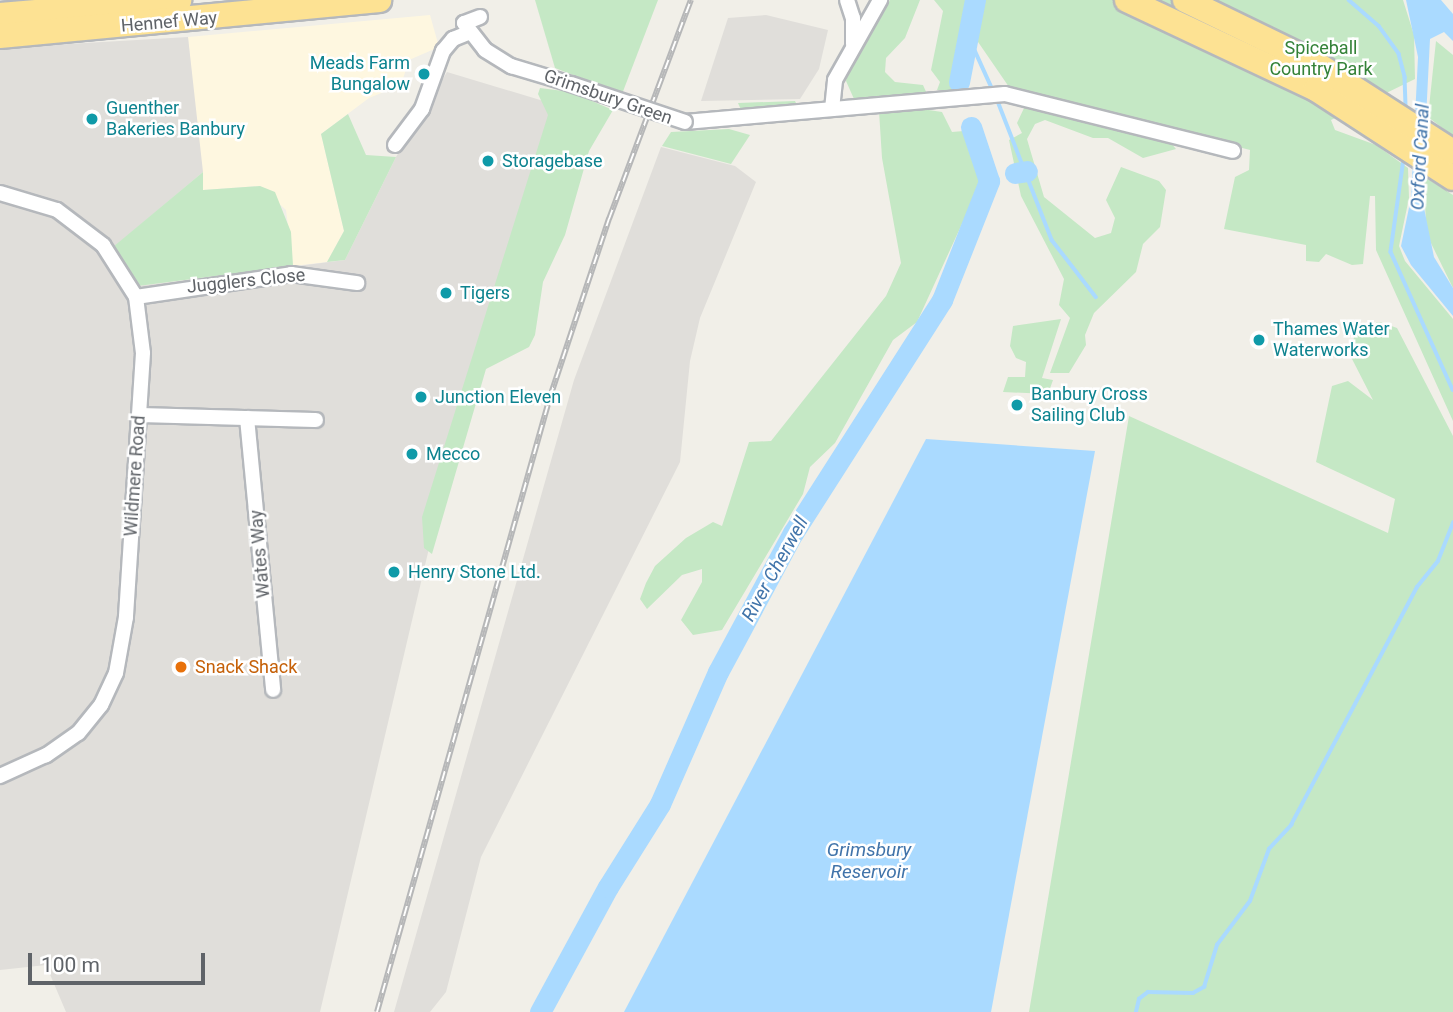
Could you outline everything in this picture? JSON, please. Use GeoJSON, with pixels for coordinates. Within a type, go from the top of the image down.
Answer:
{"type":"FeatureCollection","features":[{"type":"Feature","properties":{"kind":"highway","name":"Hennef Way"},"geometry":{"type":"LineString","coordinates":[[0,15],[179,0]]}},
{"type":"Feature","properties":{"kind":"highway","name":"Hennef Way"},"geometry":{"type":"LineString","coordinates":[[0,36],[379,0]]}},
{"type":"Feature","properties":{"kind":"highway"},"geometry":{"type":"LineString","coordinates":[[1126,0],[1316,89],[1399,141],[1445,159]]}},
{"type":"Feature","properties":{"kind":"highway"},"geometry":{"type":"LineString","coordinates":[[1185,0],[1315,63],[1399,116],[1445,159]]}},
{"type":"Feature","properties":{"kind":"street"},"geometry":{"type":"LineString","coordinates":[[847,0],[853,18],[853,46]]}},
{"type":"Feature","properties":{"kind":"street"},"geometry":{"type":"LineString","coordinates":[[832,109],[835,80],[880,0]]}},
{"type":"Feature","properties":{"kind":"street"},"geometry":{"type":"LineString","coordinates":[[395,145],[422,109],[443,51],[453,39],[468,33],[465,20],[480,17]]}},
{"type":"Feature","properties":{"kind":"street","name":"Grimsbury Green"},"geometry":{"type":"LineString","coordinates":[[468,33],[498,59],[685,122],[950,98],[976,93],[1026,97],[1233,150]]}},
{"type":"Feature","properties":{"kind":"street","name":"Wildmere Road"},"geometry":{"type":"LineString","coordinates":[[0,193],[41,202],[90,232],[114,258],[136,297],[143,353],[126,617],[117,673],[101,705],[78,733],[46,755],[0,776]]}},
{"type":"Feature","properties":{"kind":"street","name":"Jugglers Close"},"geometry":{"type":"LineString","coordinates":[[136,297],[290,274],[358,283]]}},
{"type":"Feature","properties":{"kind":"street"},"geometry":{"type":"LineString","coordinates":[[139,415],[316,420]]}},
{"type":"Feature","properties":{"kind":"street","name":"Wates Way"},"geometry":{"type":"LineString","coordinates":[[247,418],[273,690]]}},
{"type":"Feature","properties":{"kind":"shaded area"},"geometry":{"type":"Polygon","coordinates":[[[430,15],[439,47],[409,60],[401,85],[369,98],[321,134],[344,231],[327,262],[293,266],[286,210],[260,186],[203,190],[188,37],[430,15]]]}},
{"type":"Feature","properties":{"kind":"shaded area"},"geometry":{"type":"Polygon","coordinates":[[[766,15],[828,30],[819,69],[800,99],[701,101],[728,18],[766,15]]]}},
{"type":"Feature","properties":{"kind":"shaded area"},"geometry":{"type":"Polygon","coordinates":[[[188,37],[203,172],[114,247],[138,286],[345,260],[396,157],[447,72],[560,106],[434,527],[320,1012],[66,1012],[46,965],[0,970],[0,48],[188,37]]]}},
{"type":"Feature","properties":{"kind":"shaded area"},"geometry":{"type":"Polygon","coordinates":[[[661,147],[735,166],[756,182],[700,318],[690,361],[680,462],[481,857],[446,992],[430,1012],[394,1012],[574,380],[661,147]]]}},
{"type":"Feature","properties":{"kind":"green space"},"geometry":{"type":"Polygon","coordinates":[[[535,0],[658,0],[622,94],[555,68],[535,0]]]}},
{"type":"Feature","properties":{"kind":"green space"},"geometry":{"type":"Polygon","coordinates":[[[890,0],[920,0],[905,38],[886,58],[885,72],[895,82],[923,85],[927,94],[854,99],[846,81],[849,66],[890,0]]]}},
{"type":"Feature","properties":{"kind":"green space"},"geometry":{"type":"Polygon","coordinates":[[[934,0],[971,0],[952,90],[937,90],[940,82],[931,70],[943,11],[934,0]]]}},
{"type":"Feature","properties":{"kind":"green space","name":"Spiceball Country Park"},"geometry":{"type":"Polygon","coordinates":[[[984,0],[1403,0],[1414,35],[1415,79],[1331,120],[1335,130],[1376,145],[1408,168],[1409,198],[1399,246],[1405,261],[1453,319],[1453,421],[1376,250],[1375,196],[1370,196],[1363,264],[1352,265],[1326,254],[1319,262],[1306,261],[1306,245],[1224,229],[1235,177],[1249,170],[1250,150],[1009,87],[976,39],[984,0]]]}},
{"type":"Feature","properties":{"kind":"green space"},"geometry":{"type":"Polygon","coordinates":[[[1436,41],[1453,55],[1453,136],[1428,117],[1436,41]]]}},
{"type":"Feature","properties":{"kind":"green space"},"geometry":{"type":"Polygon","coordinates":[[[540,88],[571,92],[613,110],[589,151],[565,235],[543,282],[535,335],[529,347],[486,369],[432,554],[424,548],[422,517],[548,115],[538,94],[540,88]]]}},
{"type":"Feature","properties":{"kind":"green space"},"geometry":{"type":"Polygon","coordinates":[[[738,103],[796,103],[789,110],[742,112],[738,103]]]}},
{"type":"Feature","properties":{"kind":"green space"},"geometry":{"type":"Polygon","coordinates":[[[1025,106],[1170,142],[1176,149],[1143,158],[1108,138],[1093,138],[1045,120],[1035,124],[1027,139],[1044,197],[1095,238],[1111,233],[1115,218],[1106,200],[1121,167],[1159,181],[1166,190],[1160,227],[1143,244],[1136,272],[1094,313],[1085,335],[1086,345],[1069,373],[1050,373],[1070,318],[1059,305],[1064,279],[1021,196],[1009,140],[1022,133],[1017,123],[1025,106]]]}},
{"type":"Feature","properties":{"kind":"green space"},"geometry":{"type":"Polygon","coordinates":[[[922,109],[942,112],[952,132],[964,131],[983,178],[917,322],[893,340],[835,443],[810,467],[803,494],[722,630],[693,635],[681,620],[702,582],[702,569],[682,575],[647,609],[640,599],[646,583],[655,566],[686,538],[713,522],[722,526],[749,442],[771,441],[886,296],[901,263],[882,158],[879,111],[922,109]]]}},
{"type":"Feature","properties":{"kind":"green space"},"geometry":{"type":"Polygon","coordinates":[[[348,114],[366,155],[396,157],[345,260],[327,262],[344,231],[321,134],[348,114]]]}},
{"type":"Feature","properties":{"kind":"green space"},"geometry":{"type":"Polygon","coordinates":[[[729,129],[750,135],[731,164],[662,146],[671,132],[729,129]]]}},
{"type":"Feature","properties":{"kind":"green space"},"geometry":{"type":"Polygon","coordinates":[[[203,172],[203,190],[260,186],[275,192],[291,232],[293,266],[138,286],[113,247],[203,172]]]}},
{"type":"Feature","properties":{"kind":"green space"},"geometry":{"type":"Polygon","coordinates":[[[1423,176],[1453,195],[1453,288],[1427,235],[1423,176]]]}},
{"type":"Feature","properties":{"kind":"green space"},"geometry":{"type":"Polygon","coordinates":[[[1061,319],[1042,378],[1053,380],[1048,394],[1003,392],[1008,377],[1025,377],[1026,362],[1016,358],[1010,346],[1013,326],[1061,319]]]}},
{"type":"Feature","properties":{"kind":"green space"},"geometry":{"type":"Polygon","coordinates":[[[1380,322],[1397,328],[1453,436],[1453,1012],[1029,1012],[1129,416],[1388,533],[1395,499],[1316,462],[1332,386],[1348,381],[1373,400],[1351,357],[1354,337],[1367,325],[1380,322]]]}},
{"type":"Feature","properties":{"kind":"water","name":"Oxford Canal"},"geometry":{"type":"Polygon","coordinates":[[[1406,0],[1441,0],[1453,14],[1453,41],[1444,32],[1430,39],[1422,198],[1434,257],[1453,288],[1453,316],[1411,265],[1401,246],[1411,198],[1418,57],[1406,0]]]}},
{"type":"Feature","properties":{"kind":"water","name":"Grimsbury Reservoir"},"geometry":{"type":"Polygon","coordinates":[[[926,439],[1095,451],[991,1012],[624,1012],[926,439]]]}},
{"type":"Feature","properties":{"kind":"waterway","name":"River Cherwell"},"geometry":{"type":"LineString","coordinates":[[959,82],[975,0]]}},
{"type":"Feature","properties":{"kind":"waterway","name":"Oxford Canal"},"geometry":{"type":"LineString","coordinates":[[1349,0],[1379,26],[1399,54],[1405,77],[1406,109]]}},
{"type":"Feature","properties":{"kind":"waterway"},"geometry":{"type":"LineString","coordinates":[[968,35],[992,88]]}},
{"type":"Feature","properties":{"kind":"waterway"},"geometry":{"type":"LineString","coordinates":[[999,104],[1052,240],[1096,297]]}},
{"type":"Feature","properties":{"kind":"waterway","name":"River Cherwell"},"geometry":{"type":"LineString","coordinates":[[540,1012],[608,887],[660,804],[718,672],[793,533],[942,300],[989,181],[971,127]]}},
{"type":"Feature","properties":{"kind":"waterway","name":"Oxford Canal"},"geometry":{"type":"LineString","coordinates":[[1404,159],[1391,252],[1453,390]]}},
{"type":"Feature","properties":{"kind":"waterway"},"geometry":{"type":"LineString","coordinates":[[1015,173],[1027,171]]}},
{"type":"Feature","properties":{"kind":"waterway"},"geometry":{"type":"LineString","coordinates":[[1136,1012],[1139,999],[1148,992],[1193,993],[1204,987],[1217,945],[1250,901],[1269,849],[1291,825],[1417,587],[1438,561],[1453,523]]}},
{"type":"Feature","properties":{"kind":"railway"},"geometry":{"type":"LineString","coordinates":[[377,1012],[550,397],[609,219],[691,0]]}},
{"type":"Feature","properties":{"kind":"place","name":"Meads Farm Bungalow"},"geometry":{"type":"Point","coordinates":[424,74]}},
{"type":"Feature","properties":{"kind":"place","name":"Guenther Bakeries Banbury"},"geometry":{"type":"Point","coordinates":[92,119]}},
{"type":"Feature","properties":{"kind":"place","name":"Storagebase"},"geometry":{"type":"Point","coordinates":[488,161]}},
{"type":"Feature","properties":{"kind":"place","name":"Tigers"},"geometry":{"type":"Point","coordinates":[446,293]}},
{"type":"Feature","properties":{"kind":"place","name":"Thames Water Waterworks"},"geometry":{"type":"Point","coordinates":[1259,340]}},
{"type":"Feature","properties":{"kind":"place","name":"Junction Eleven"},"geometry":{"type":"Point","coordinates":[421,397]}},
{"type":"Feature","properties":{"kind":"place","name":"Banbury Cross Sailing Club"},"geometry":{"type":"Point","coordinates":[1017,405]}},
{"type":"Feature","properties":{"kind":"place","name":"Mecco"},"geometry":{"type":"Point","coordinates":[412,454]}},
{"type":"Feature","properties":{"kind":"place","name":"Henry Stone Ltd."},"geometry":{"type":"Point","coordinates":[394,572]}},
{"type":"Feature","properties":{"kind":"place","name":"Snack Shack"},"geometry":{"type":"Point","coordinates":[181,667]}}]}
